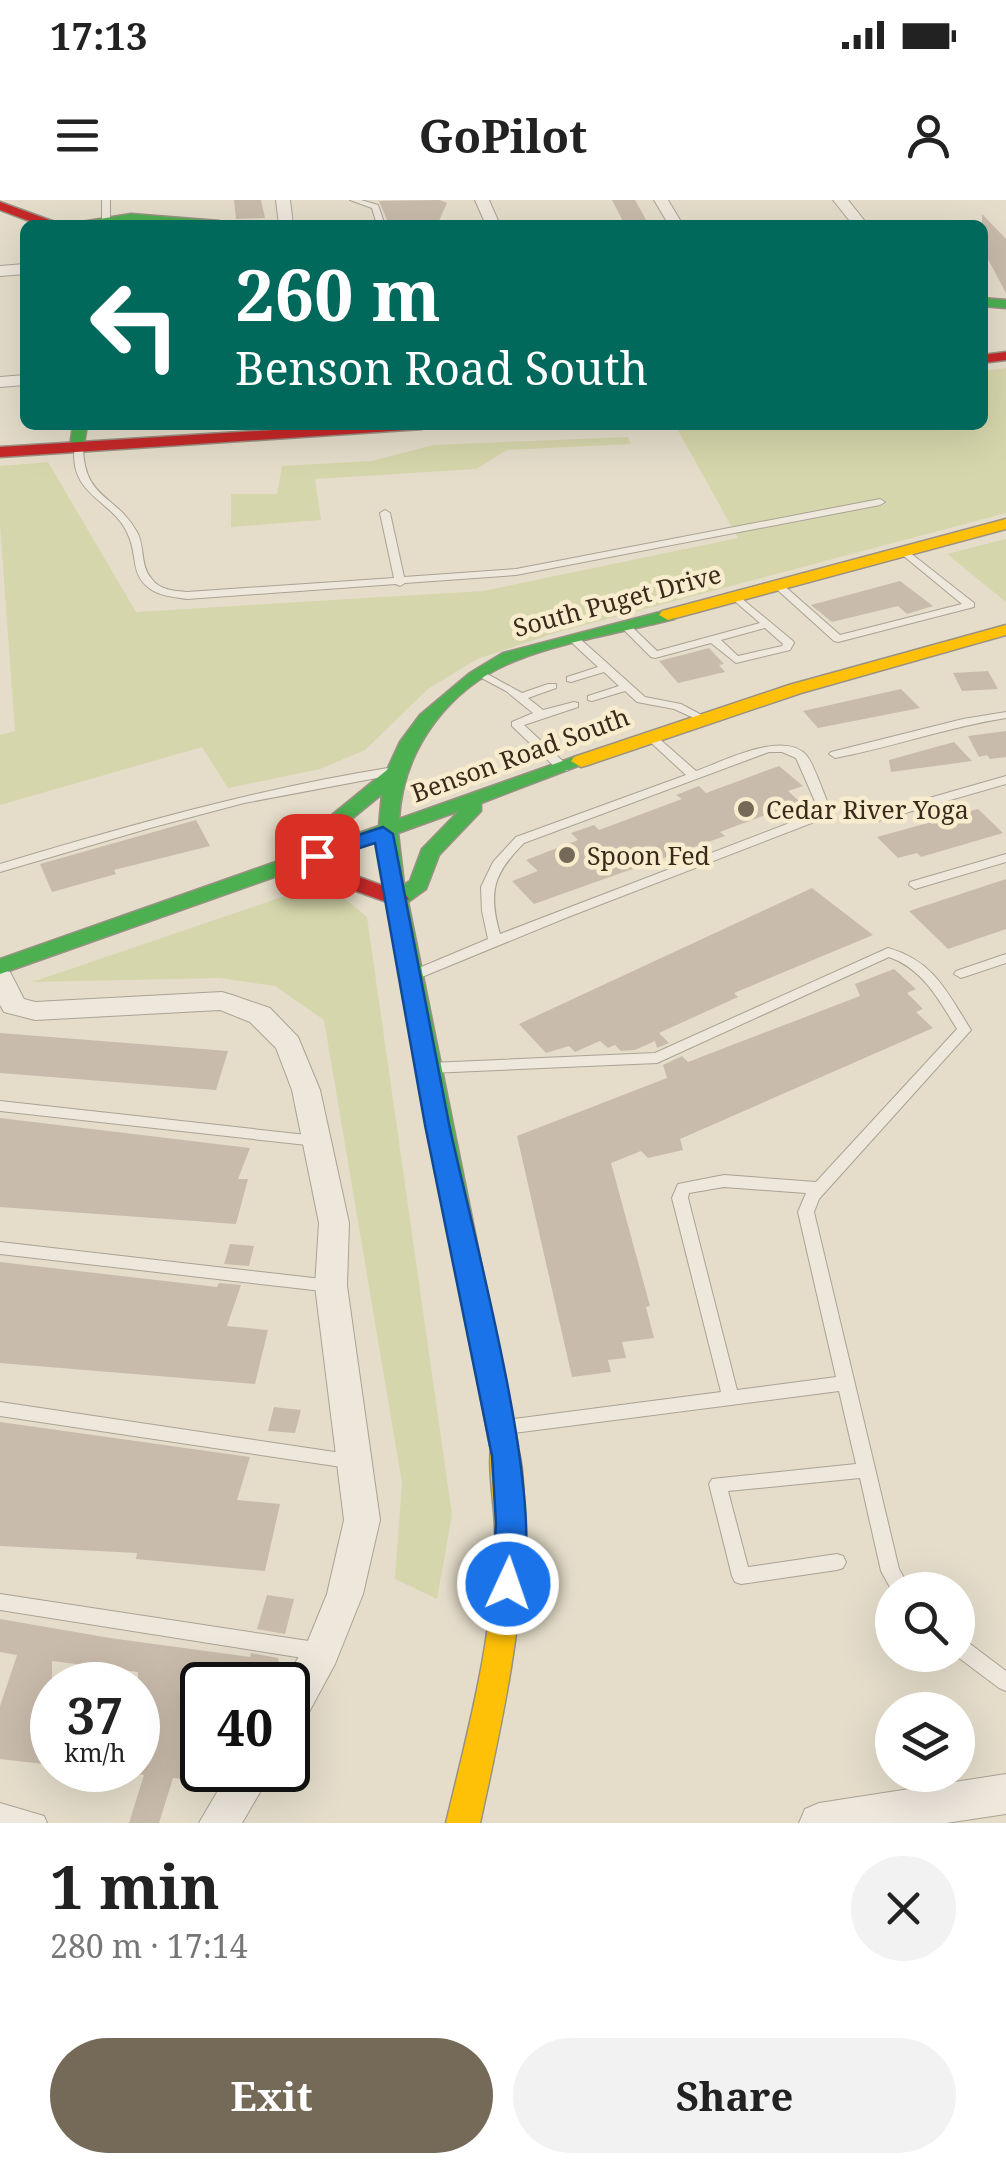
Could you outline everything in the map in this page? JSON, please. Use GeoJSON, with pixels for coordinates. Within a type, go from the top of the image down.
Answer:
{"type":"FeatureCollection","features":[{"type":"Feature","properties":{"kind":"street"},"geometry":{"type":"LineString","coordinates":[[840,200],[857,220]]}},
{"type":"Feature","properties":{"kind":"street"},"geometry":{"type":"LineString","coordinates":[[0,206],[38,220]]}},
{"type":"Feature","properties":{"kind":"street"},"geometry":{"type":"LineString","coordinates":[[81,220],[106,210],[168,220]]}},
{"type":"Feature","properties":{"kind":"street"},"geometry":{"type":"LineString","coordinates":[[0,452],[79,436],[266,430]]}},
{"type":"Feature","properties":{"kind":"street","name":"South Puget Drive"},"geometry":{"type":"LineString","coordinates":[[463,1823],[497,1667],[508,1584],[510,1524],[500,1428],[383,834],[393,773],[412,732],[432,710],[480,672],[509,657],[1006,524]]}},
{"type":"Feature","properties":{"kind":"street","name":"Benson Road South"},"geometry":{"type":"LineString","coordinates":[[0,967],[703,719],[1006,630]]}},
{"type":"Feature","properties":{"kind":"street"},"geometry":{"type":"LineString","coordinates":[[283,868],[312,837],[393,773],[424,793],[486,797]]}},
{"type":"Feature","properties":{"kind":"street"},"geometry":{"type":"LineString","coordinates":[[283,868],[344,880],[398,899],[419,884],[428,856],[442,836],[486,797]]}},
{"type":"Feature","properties":{"kind":"street"},"geometry":{"type":"LineString","coordinates":[[0,978],[14,1006],[35,1011],[222,1002],[260,1015],[288,1044],[306,1090],[334,1223],[331,1286],[362,1520],[345,1594],[310,1673]]}},
{"type":"Feature","properties":{"kind":"street"},"geometry":{"type":"LineString","coordinates":[[220,1823],[239,1792]]}},
{"type":"Feature","properties":{"kind":"street"},"geometry":{"type":"LineString","coordinates":[[819,1823],[1006,1794]]}},
{"type":"Feature","properties":{"kind":"lane"},"geometry":{"type":"LineString","coordinates":[[354,200],[375,207],[379,220]]}},
{"type":"Feature","properties":{"kind":"lane"},"geometry":{"type":"LineString","coordinates":[[79,436],[78,462],[87,489],[132,530],[138,544],[140,570],[157,589],[193,596],[516,572],[880,502]]}},
{"type":"Feature","properties":{"kind":"lane"},"geometry":{"type":"LineString","coordinates":[[385,513],[400,583]]}},
{"type":"Feature","properties":{"kind":"lane"},"geometry":{"type":"LineString","coordinates":[[777,585],[838,639],[970,604],[904,551]]}},
{"type":"Feature","properties":{"kind":"lane"},"geometry":{"type":"LineString","coordinates":[[714,639],[736,660],[786,648],[790,642],[735,596]]}},
{"type":"Feature","properties":{"kind":"lane"},"geometry":{"type":"LineString","coordinates":[[624,625],[655,655],[768,624]]}},
{"type":"Feature","properties":{"kind":"lane"},"geometry":{"type":"LineString","coordinates":[[574,639],[641,700],[677,706],[703,719]]}},
{"type":"Feature","properties":{"kind":"lane"},"geometry":{"type":"LineString","coordinates":[[571,679],[606,668]]}},
{"type":"Feature","properties":{"kind":"lane"},"geometry":{"type":"LineString","coordinates":[[480,672],[540,714]]}},
{"type":"Feature","properties":{"kind":"lane"},"geometry":{"type":"LineString","coordinates":[[520,697],[552,686]]}},
{"type":"Feature","properties":{"kind":"lane"},"geometry":{"type":"LineString","coordinates":[[592,698],[627,687]]}},
{"type":"Feature","properties":{"kind":"lane"},"geometry":{"type":"LineString","coordinates":[[563,768],[516,724],[574,705]]}},
{"type":"Feature","properties":{"kind":"lane"},"geometry":{"type":"LineString","coordinates":[[836,754],[868,749],[969,719],[1006,715]]}},
{"type":"Feature","properties":{"kind":"lane"},"geometry":{"type":"LineString","coordinates":[[651,737],[694,776]]}},
{"type":"Feature","properties":{"kind":"lane"},"geometry":{"type":"LineString","coordinates":[[411,976],[818,816],[824,806],[801,756],[784,748],[768,749],[520,840],[495,867],[483,898],[496,942]]}},
{"type":"Feature","properties":{"kind":"lane"},"geometry":{"type":"LineString","coordinates":[[0,868],[200,808],[333,778],[393,773]]}},
{"type":"Feature","properties":{"kind":"lane"},"geometry":{"type":"LineString","coordinates":[[874,818],[1006,780]]}},
{"type":"Feature","properties":{"kind":"lane"},"geometry":{"type":"LineString","coordinates":[[916,885],[1006,858]]}},
{"type":"Feature","properties":{"kind":"lane"},"geometry":{"type":"LineString","coordinates":[[428,1068],[656,1058],[888,952],[910,957],[926,971],[964,1030],[820,1188],[806,1212],[891,1572]]}},
{"type":"Feature","properties":{"kind":"lane"},"geometry":{"type":"LineString","coordinates":[[961,974],[1006,958]]}},
{"type":"Feature","properties":{"kind":"lane"},"geometry":{"type":"LineString","coordinates":[[0,1106],[317,1140]]}},
{"type":"Feature","properties":{"kind":"lane"},"geometry":{"type":"LineString","coordinates":[[731,1398],[680,1198],[683,1188],[724,1181],[820,1188]]}},
{"type":"Feature","properties":{"kind":"lane"},"geometry":{"type":"LineString","coordinates":[[0,1248],[331,1286]]}},
{"type":"Feature","properties":{"kind":"lane"},"geometry":{"type":"LineString","coordinates":[[500,1428],[846,1383]]}},
{"type":"Feature","properties":{"kind":"lane"},"geometry":{"type":"LineString","coordinates":[[0,1409],[356,1462]]}},
{"type":"Feature","properties":{"kind":"lane"},"geometry":{"type":"LineString","coordinates":[[836,1562],[741,1576],[718,1484],[866,1470]]}},
{"type":"Feature","properties":{"kind":"lane"},"geometry":{"type":"LineString","coordinates":[[0,1602],[322,1652]]}},
{"type":"Feature","properties":{"kind":"lane"},"geometry":{"type":"LineString","coordinates":[[975,1659],[1006,1682]]}},
{"type":"Feature","properties":{"kind":"lane"},"geometry":{"type":"LineString","coordinates":[[0,1813],[38,1823]]}},
{"type":"Feature","properties":{"kind":"green space"},"geometry":{"type":"Polygon","coordinates":[[[1006,368],[1006,513],[558,632],[477,659],[428,689],[365,750],[320,769],[228,788],[202,747],[0,805],[0,735],[15,731],[0,525],[0,466],[48,462],[136,612],[483,591],[738,538],[678,430],[988,430],[988,370],[1006,368]]]}},
{"type":"Feature","properties":{"kind":"green space"},"geometry":{"type":"Polygon","coordinates":[[[628,437],[631,444],[507,450],[476,469],[315,479],[321,520],[231,527],[231,494],[277,494],[282,466],[372,461],[433,445],[628,437]]]}},
{"type":"Feature","properties":{"kind":"green space"},"geometry":{"type":"Polygon","coordinates":[[[1006,539],[1006,602],[947,554],[1006,539]]]}},
{"type":"Feature","properties":{"kind":"green space"},"geometry":{"type":"Polygon","coordinates":[[[338,893],[367,917],[452,1515],[437,1599],[395,1579],[402,1483],[324,1020],[275,986],[220,978],[32,982],[291,894],[338,893]]]}},
{"type":"Feature","properties":{"kind":"building"},"geometry":{"type":"Polygon","coordinates":[[[234,200],[261,200],[265,218],[236,219],[234,200]]]}},
{"type":"Feature","properties":{"kind":"building"},"geometry":{"type":"Polygon","coordinates":[[[612,200],[635,200],[646,220],[622,220],[612,200]]]}},
{"type":"Feature","properties":{"kind":"building"},"geometry":{"type":"Polygon","coordinates":[[[379,201],[447,203],[439,220],[387,220],[379,201]]]}},
{"type":"Feature","properties":{"kind":"building"},"geometry":{"type":"Polygon","coordinates":[[[988,220],[1006,239],[1006,293],[988,259],[988,220]]]}},
{"type":"Feature","properties":{"kind":"building"},"geometry":{"type":"Polygon","coordinates":[[[900,581],[933,606],[907,614],[898,606],[832,622],[811,605],[900,581]]]}},
{"type":"Feature","properties":{"kind":"building"},"geometry":{"type":"Polygon","coordinates":[[[709,648],[724,664],[719,665],[725,672],[678,683],[659,661],[709,648]]]}},
{"type":"Feature","properties":{"kind":"building"},"geometry":{"type":"Polygon","coordinates":[[[988,671],[998,689],[962,691],[953,673],[988,671]]]}},
{"type":"Feature","properties":{"kind":"building"},"geometry":{"type":"Polygon","coordinates":[[[901,689],[920,708],[818,728],[803,711],[901,689]]]}},
{"type":"Feature","properties":{"kind":"building"},"geometry":{"type":"Polygon","coordinates":[[[1006,731],[1006,757],[979,757],[968,736],[1006,731]]]}},
{"type":"Feature","properties":{"kind":"building"},"geometry":{"type":"Polygon","coordinates":[[[954,742],[972,761],[891,772],[889,760],[954,742]]]}},
{"type":"Feature","properties":{"kind":"building"},"geometry":{"type":"Polygon","coordinates":[[[779,766],[803,786],[788,791],[800,802],[720,832],[725,836],[534,904],[512,881],[538,871],[526,860],[578,840],[571,833],[594,825],[599,830],[682,799],[676,795],[699,786],[706,793],[779,766]]]}},
{"type":"Feature","properties":{"kind":"building"},"geometry":{"type":"Polygon","coordinates":[[[978,809],[1003,833],[921,857],[917,853],[898,858],[877,837],[978,809]]]}},
{"type":"Feature","properties":{"kind":"building"},"geometry":{"type":"Polygon","coordinates":[[[196,820],[210,846],[114,870],[116,874],[52,892],[40,864],[196,820]]]}},
{"type":"Feature","properties":{"kind":"building"},"geometry":{"type":"Polygon","coordinates":[[[1006,879],[1006,929],[948,949],[909,911],[1006,879]]]}},
{"type":"Feature","properties":{"kind":"building"},"geometry":{"type":"Polygon","coordinates":[[[812,888],[873,935],[734,993],[738,997],[659,1033],[669,1043],[657,1048],[655,1041],[621,1051],[600,1041],[575,1052],[569,1046],[546,1053],[519,1024],[812,888]]]}},
{"type":"Feature","properties":{"kind":"building"},"geometry":{"type":"Polygon","coordinates":[[[894,969],[916,989],[907,993],[923,1009],[916,1012],[933,1028],[680,1139],[683,1150],[648,1158],[641,1151],[611,1163],[650,1306],[646,1307],[654,1338],[622,1342],[626,1358],[608,1360],[611,1372],[572,1377],[517,1136],[667,1078],[663,1065],[682,1056],[688,1062],[860,996],[855,984],[894,969]]]}},
{"type":"Feature","properties":{"kind":"building"},"geometry":{"type":"Polygon","coordinates":[[[0,1033],[228,1051],[216,1090],[0,1073],[0,1033]]]}},
{"type":"Feature","properties":{"kind":"building"},"geometry":{"type":"Polygon","coordinates":[[[0,1118],[250,1148],[238,1179],[248,1179],[236,1224],[0,1207],[0,1118]]]}},
{"type":"Feature","properties":{"kind":"building"},"geometry":{"type":"Polygon","coordinates":[[[230,1244],[254,1246],[249,1266],[224,1264],[230,1244]]]}},
{"type":"Feature","properties":{"kind":"building"},"geometry":{"type":"Polygon","coordinates":[[[0,1262],[217,1287],[219,1283],[241,1285],[227,1326],[268,1330],[255,1384],[0,1363],[0,1262]]]}},
{"type":"Feature","properties":{"kind":"building"},"geometry":{"type":"Polygon","coordinates":[[[274,1407],[301,1410],[295,1433],[268,1431],[274,1407]]]}},
{"type":"Feature","properties":{"kind":"building"},"geometry":{"type":"Polygon","coordinates":[[[0,1422],[250,1457],[237,1500],[280,1504],[265,1571],[136,1559],[137,1553],[0,1546],[0,1422]]]}},
{"type":"Feature","properties":{"kind":"building"},"geometry":{"type":"Polygon","coordinates":[[[267,1595],[294,1599],[285,1634],[257,1629],[267,1595]]]}},
{"type":"Feature","properties":{"kind":"building"},"geometry":{"type":"Polygon","coordinates":[[[0,1619],[250,1657],[251,1653],[278,1658],[279,1662],[180,1662],[180,1779],[173,1778],[159,1823],[129,1823],[139,1792],[160,1792],[160,1662],[30,1662],[30,1762],[0,1759],[0,1706],[17,1655],[0,1652],[0,1619]]]}},
{"type":"Feature","properties":{"kind":"traffic: fast"},"geometry":{"type":"LineString","coordinates":[[113,220],[156,220]]}},
{"type":"Feature","properties":{"kind":"traffic: fast"},"geometry":{"type":"LineString","coordinates":[[988,302],[1006,304]]}},
{"type":"Feature","properties":{"kind":"traffic: fast"},"geometry":{"type":"LineString","coordinates":[[78,447],[80,430]]}},
{"type":"Feature","properties":{"kind":"traffic: fast"},"geometry":{"type":"LineString","coordinates":[[504,1446],[391,871],[390,798],[409,742],[426,719],[476,677],[509,657],[668,615]]}},
{"type":"Feature","properties":{"kind":"traffic: fast"},"geometry":{"type":"LineString","coordinates":[[0,967],[581,761]]}},
{"type":"Feature","properties":{"kind":"traffic: fast"},"geometry":{"type":"LineString","coordinates":[[295,855],[392,775]]}},
{"type":"Feature","properties":{"kind":"traffic: fast"},"geometry":{"type":"LineString","coordinates":[[398,899],[419,884],[429,853],[474,807]]}},
{"type":"Feature","properties":{"kind":"traffic: slow"},"geometry":{"type":"LineString","coordinates":[[668,615],[1006,524]]}},
{"type":"Feature","properties":{"kind":"traffic: slow"},"geometry":{"type":"LineString","coordinates":[[581,761],[795,689],[1006,630]]}},
{"type":"Feature","properties":{"kind":"traffic: slow"},"geometry":{"type":"LineString","coordinates":[[463,1823],[502,1636],[510,1541],[504,1446]]}},
{"type":"Feature","properties":{"kind":"traffic: jam"},"geometry":{"type":"LineString","coordinates":[[0,206],[38,220]]}},
{"type":"Feature","properties":{"kind":"traffic: jam"},"geometry":{"type":"LineString","coordinates":[[988,358],[1006,356]]}},
{"type":"Feature","properties":{"kind":"traffic: jam"},"geometry":{"type":"LineString","coordinates":[[0,452],[344,430]]}},
{"type":"Feature","properties":{"kind":"traffic: jam"},"geometry":{"type":"LineString","coordinates":[[285,868],[344,879],[398,899]]}},
{"type":"Feature","properties":{"kind":"place","name":"Cedar River Yoga"},"geometry":{"type":"Point","coordinates":[746,809]}},
{"type":"Feature","properties":{"kind":"place","name":"Spoon Fed"},"geometry":{"type":"Point","coordinates":[567,855]}},
{"type":"Feature","properties":{"kind":"route"},"geometry":{"type":"LineString","coordinates":[[317,856],[383,834],[506,1456],[508,1584]]}}]}
